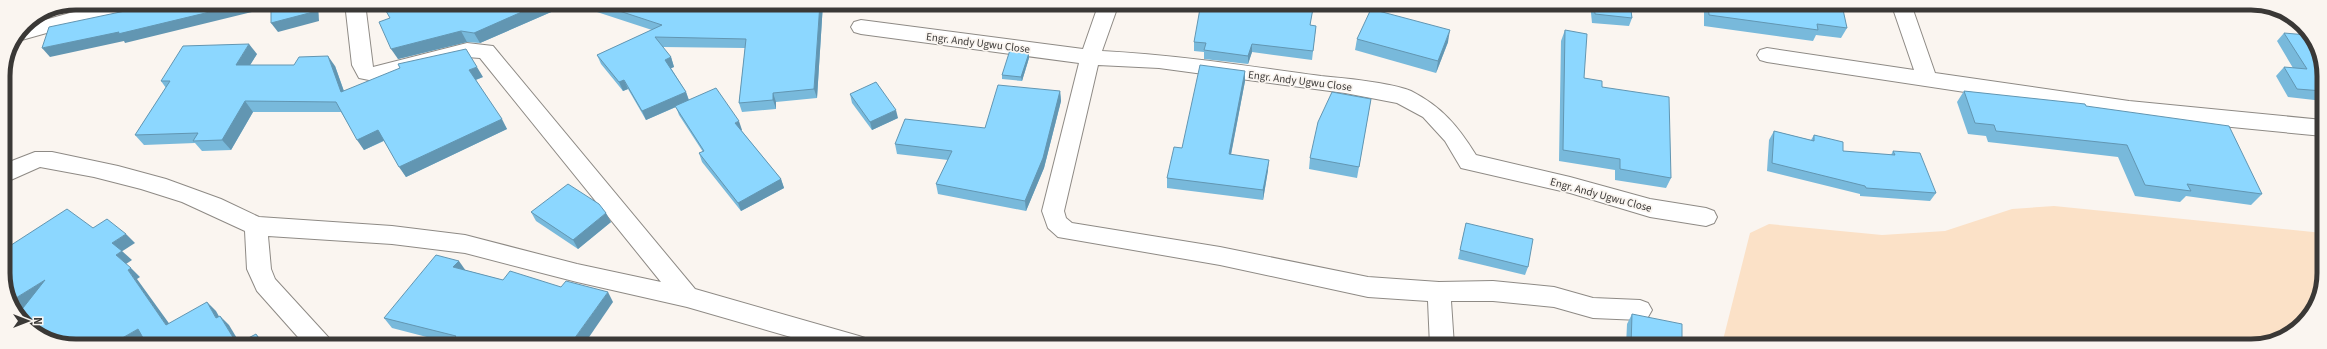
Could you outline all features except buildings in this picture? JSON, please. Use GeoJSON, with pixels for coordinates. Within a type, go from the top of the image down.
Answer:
{"type":"FeatureCollection","features":[{"type":"Feature","properties":{"kind":"street"},"geometry":{"type":"LineString","coordinates":[[27,31],[104,10]]}},
{"type":"Feature","properties":{"kind":"street"},"geometry":{"type":"LineString","coordinates":[[356,10],[362,65],[366,73],[374,74],[467,50],[486,51],[687,297]]}},
{"type":"Feature","properties":{"kind":"street"},"geometry":{"type":"LineString","coordinates":[[1107,10],[1090,57],[1053,211],[1056,222],[1066,231],[1220,256],[1368,287],[1439,292],[1493,291],[1554,298],[1593,308],[1640,310]]}},
{"type":"Feature","properties":{"kind":"street"},"geometry":{"type":"LineString","coordinates":[[1903,10],[1927,79]]}},
{"type":"Feature","properties":{"kind":"street","name":"Engr. Andy Ugwu Close"},"geometry":{"type":"LineString","coordinates":[[861,27],[1090,57],[1159,62],[1346,86],[1402,96],[1430,112],[1453,135],[1469,162],[1570,185],[1650,208],[1706,217]]}},
{"type":"Feature","properties":{"kind":"street"},"geometry":{"type":"LineString","coordinates":[[1767,55],[2130,109],[2317,127]]}},
{"type":"Feature","properties":{"kind":"street"},"geometry":{"type":"LineString","coordinates":[[10,172],[23,164],[41,159],[89,167],[189,196],[256,226],[392,235],[466,244],[577,273],[687,297],[834,339]]}},
{"type":"Feature","properties":{"kind":"street"},"geometry":{"type":"LineString","coordinates":[[256,226],[259,269],[265,284],[314,339]]}},
{"type":"Feature","properties":{"kind":"street"},"geometry":{"type":"LineString","coordinates":[[1439,292],[1442,339]]}},
{"type":"Feature","properties":{"kind":"shaded area"},"geometry":{"type":"Polygon","coordinates":[[[2054,206],[2317,232],[2317,273],[2315,290],[2310,302],[2295,323],[2272,336],[2264,338],[1723,339],[1750,233],[1769,224],[1882,235],[1945,231],[2012,209],[2054,206]]]}}]}
